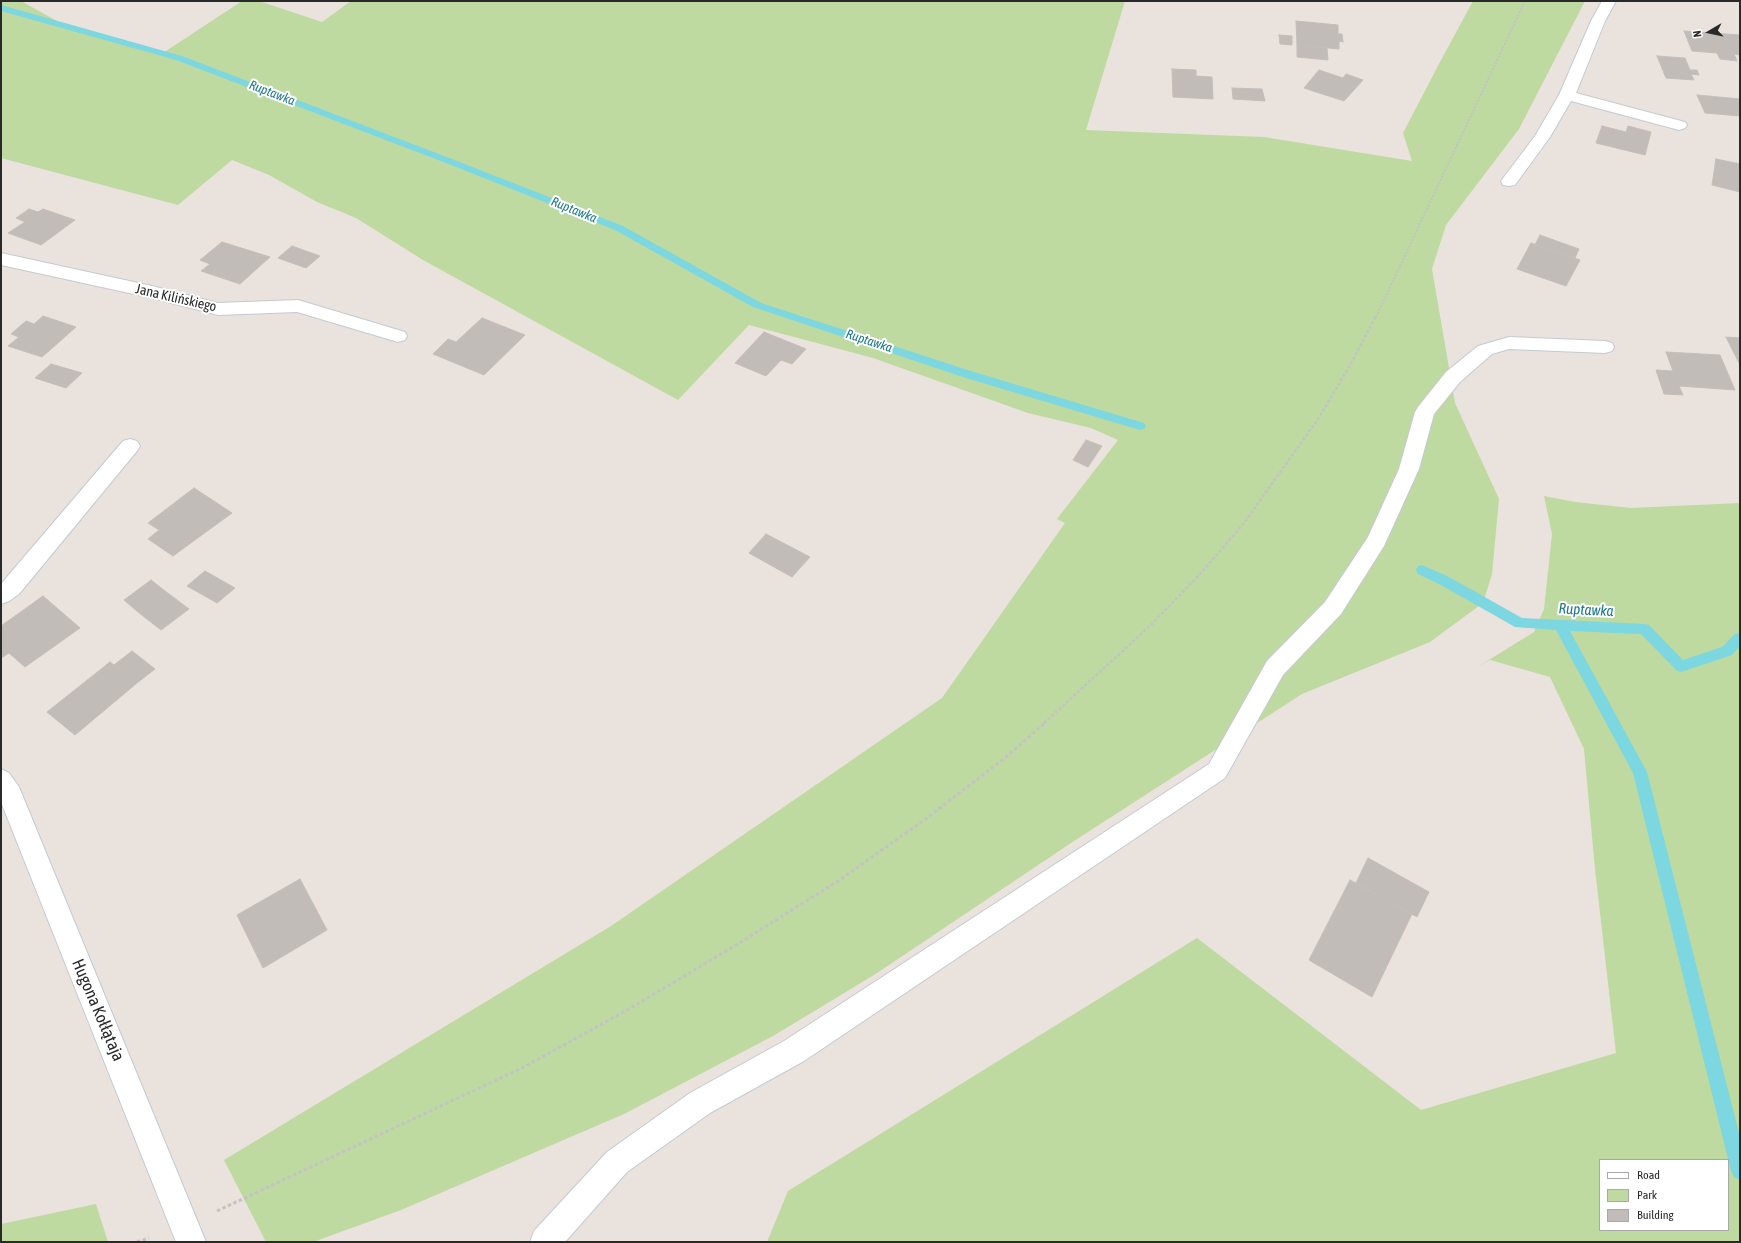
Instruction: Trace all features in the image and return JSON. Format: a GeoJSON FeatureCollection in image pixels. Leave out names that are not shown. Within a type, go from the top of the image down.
{"type":"FeatureCollection","features":[{"type":"Feature","properties":{"kind":"street"},"geometry":{"type":"LineString","coordinates":[[1509,181],[1542,137],[1567,94],[1598,21],[1609,1]]}},
{"type":"Feature","properties":{"kind":"street"},"geometry":{"type":"LineString","coordinates":[[1567,94],[1678,126]]}},
{"type":"Feature","properties":{"kind":"street","name":"Jana Kilińskiego"},"geometry":{"type":"LineString","coordinates":[[1,259],[152,292],[218,309],[298,306],[398,336]]}},
{"type":"Feature","properties":{"kind":"street"},"geometry":{"type":"LineString","coordinates":[[545,1242],[617,1162],[700,1103],[794,1051],[1217,771],[1275,668],[1333,608],[1377,540],[1409,468],[1425,412],[1453,377],[1485,350],[1509,343],[1605,347]]}},
{"type":"Feature","properties":{"kind":"street"},"geometry":{"type":"LineString","coordinates":[[1,595],[11,588],[130,446]]}},
{"type":"Feature","properties":{"kind":"street","name":"Hugona Kołłątaja"},"geometry":{"type":"LineString","coordinates":[[1,780],[7,787],[188,1233]]}},
{"type":"Feature","properties":{"kind":"path"},"geometry":{"type":"LineString","coordinates":[[137,1242],[188,1233],[300,1174],[522,1068],[629,1008],[741,942],[838,881],[926,818],[1006,757],[1082,690],[1151,625],[1201,573],[1244,523],[1318,419],[1349,367],[1380,308],[1525,1]]}},
{"type":"Feature","properties":{"kind":"green space"},"geometry":{"type":"Polygon","coordinates":[[[1,1],[21,1],[75,31],[160,55],[242,1],[259,1],[322,22],[351,1],[1125,1],[1086,130],[1264,137],[1412,161],[1403,133],[1473,1],[1585,1],[1519,129],[1446,225],[1432,269],[1455,403],[1499,499],[1492,574],[1483,603],[1430,642],[1302,694],[1074,841],[874,975],[773,1036],[624,1114],[401,1210],[313,1242],[266,1242],[224,1160],[611,926],[942,698],[1065,523],[1057,519],[1118,440],[1091,428],[1028,413],[873,358],[749,325],[678,400],[423,260],[356,218],[317,202],[269,175],[232,160],[178,205],[1,158],[1,1]]]}},
{"type":"Feature","properties":{"kind":"green space"},"geometry":{"type":"Polygon","coordinates":[[[1544,496],[1575,502],[1631,508],[1740,503],[1740,1242],[767,1242],[788,1191],[1197,938],[1421,1110],[1616,1053],[1595,869],[1584,749],[1550,677],[1490,660],[1476,668],[1534,632],[1544,609],[1552,534],[1544,496]]]}},
{"type":"Feature","properties":{"kind":"green space"},"geometry":{"type":"Polygon","coordinates":[[[96,1204],[108,1242],[1,1242],[1,1224],[96,1204]]]}},
{"type":"Feature","properties":{"kind":"building"},"geometry":{"type":"Polygon","coordinates":[[[1296,21],[1338,25],[1338,34],[1342,34],[1343,42],[1339,41],[1339,49],[1297,45],[1296,21]]]}},
{"type":"Feature","properties":{"kind":"building"},"geometry":{"type":"Polygon","coordinates":[[[1684,31],[1740,35],[1740,55],[1734,54],[1737,61],[1720,59],[1717,53],[1692,51],[1684,31]]]}},
{"type":"Feature","properties":{"kind":"building"},"geometry":{"type":"Polygon","coordinates":[[[1279,35],[1292,36],[1292,45],[1280,44],[1279,35]]]}},
{"type":"Feature","properties":{"kind":"building"},"geometry":{"type":"Polygon","coordinates":[[[1297,45],[1327,48],[1328,60],[1297,57],[1297,45]]]}},
{"type":"Feature","properties":{"kind":"building"},"geometry":{"type":"Polygon","coordinates":[[[1657,56],[1685,58],[1690,70],[1697,70],[1699,75],[1691,74],[1694,80],[1666,78],[1657,56]]]}},
{"type":"Feature","properties":{"kind":"building"},"geometry":{"type":"Polygon","coordinates":[[[1172,69],[1196,70],[1196,76],[1212,77],[1213,99],[1173,97],[1172,69]]]}},
{"type":"Feature","properties":{"kind":"building"},"geometry":{"type":"Polygon","coordinates":[[[1319,70],[1343,78],[1346,74],[1363,80],[1344,101],[1304,88],[1319,70]]]}},
{"type":"Feature","properties":{"kind":"building"},"geometry":{"type":"Polygon","coordinates":[[[1232,88],[1262,89],[1265,101],[1233,99],[1232,88]]]}},
{"type":"Feature","properties":{"kind":"building"},"geometry":{"type":"Polygon","coordinates":[[[1697,95],[1740,99],[1740,116],[1705,113],[1697,95]]]}},
{"type":"Feature","properties":{"kind":"building"},"geometry":{"type":"Polygon","coordinates":[[[1602,126],[1626,132],[1628,126],[1651,132],[1645,155],[1596,143],[1602,126]]]}},
{"type":"Feature","properties":{"kind":"building"},"geometry":{"type":"Polygon","coordinates":[[[1716,159],[1740,164],[1740,192],[1712,185],[1716,159]]]}},
{"type":"Feature","properties":{"kind":"building"},"geometry":{"type":"Polygon","coordinates":[[[29,209],[38,212],[43,209],[75,220],[41,245],[8,233],[25,222],[16,218],[29,209]]]}},
{"type":"Feature","properties":{"kind":"building"},"geometry":{"type":"Polygon","coordinates":[[[1540,235],[1579,249],[1575,258],[1535,245],[1540,235]]]}},
{"type":"Feature","properties":{"kind":"building"},"geometry":{"type":"Polygon","coordinates":[[[222,242],[270,257],[240,284],[201,271],[210,264],[200,260],[222,242]]]}},
{"type":"Feature","properties":{"kind":"building"},"geometry":{"type":"Polygon","coordinates":[[[1531,243],[1580,260],[1566,286],[1517,269],[1531,243]]]}},
{"type":"Feature","properties":{"kind":"building"},"geometry":{"type":"Polygon","coordinates":[[[292,246],[320,256],[306,268],[278,258],[292,246]]]}},
{"type":"Feature","properties":{"kind":"building"},"geometry":{"type":"Polygon","coordinates":[[[43,316],[76,327],[42,357],[8,346],[19,337],[11,334],[26,321],[34,324],[43,316]]]}},
{"type":"Feature","properties":{"kind":"building"},"geometry":{"type":"Polygon","coordinates":[[[482,318],[525,335],[484,375],[433,354],[448,339],[456,342],[482,318]]]}},
{"type":"Feature","properties":{"kind":"building"},"geometry":{"type":"Polygon","coordinates":[[[764,332],[806,349],[792,364],[781,360],[766,376],[735,363],[764,332]]]}},
{"type":"Feature","properties":{"kind":"building"},"geometry":{"type":"Polygon","coordinates":[[[1726,337],[1740,338],[1740,365],[1726,337]]]}},
{"type":"Feature","properties":{"kind":"building"},"geometry":{"type":"Polygon","coordinates":[[[1666,352],[1720,355],[1735,390],[1679,386],[1683,395],[1664,394],[1656,370],[1673,371],[1666,352]]]}},
{"type":"Feature","properties":{"kind":"building"},"geometry":{"type":"Polygon","coordinates":[[[51,364],[82,373],[66,388],[35,378],[51,364]]]}},
{"type":"Feature","properties":{"kind":"building"},"geometry":{"type":"Polygon","coordinates":[[[1086,440],[1102,446],[1088,467],[1073,460],[1086,440]]]}},
{"type":"Feature","properties":{"kind":"building"},"geometry":{"type":"Polygon","coordinates":[[[194,488],[232,513],[173,556],[148,539],[159,530],[148,523],[194,488]]]}},
{"type":"Feature","properties":{"kind":"building"},"geometry":{"type":"Polygon","coordinates":[[[766,534],[810,557],[792,577],[749,553],[766,534]]]}},
{"type":"Feature","properties":{"kind":"building"},"geometry":{"type":"Polygon","coordinates":[[[205,571],[235,588],[217,603],[187,586],[205,571]]]}},
{"type":"Feature","properties":{"kind":"building"},"geometry":{"type":"Polygon","coordinates":[[[151,580],[165,591],[138,612],[124,600],[151,580]]]}},
{"type":"Feature","properties":{"kind":"building"},"geometry":{"type":"Polygon","coordinates":[[[165,591],[189,609],[161,630],[138,612],[165,591]]]}},
{"type":"Feature","properties":{"kind":"building"},"geometry":{"type":"Polygon","coordinates":[[[43,596],[80,628],[25,667],[9,653],[1,658],[1,626],[43,596]]]}},
{"type":"Feature","properties":{"kind":"building"},"geometry":{"type":"Polygon","coordinates":[[[132,651],[155,669],[137,683],[114,665],[132,651]]]}},
{"type":"Feature","properties":{"kind":"building"},"geometry":{"type":"Polygon","coordinates":[[[110,662],[137,683],[75,735],[47,712],[110,662]]]}},
{"type":"Feature","properties":{"kind":"building"},"geometry":{"type":"Polygon","coordinates":[[[1368,858],[1429,892],[1417,917],[1356,883],[1368,858]]]}},
{"type":"Feature","properties":{"kind":"building"},"geometry":{"type":"Polygon","coordinates":[[[300,879],[327,930],[263,968],[237,915],[300,879]]]}},
{"type":"Feature","properties":{"kind":"building"},"geometry":{"type":"Polygon","coordinates":[[[1350,880],[1412,914],[1372,997],[1309,960],[1350,880]]]}},
{"type":"Feature","properties":{"kind":"waterway","name":"Ruptawka"},"geometry":{"type":"LineString","coordinates":[[1,8],[179,58],[449,161],[619,228],[757,305],[970,375],[1140,426]]}},
{"type":"Feature","properties":{"kind":"waterway","name":"Ruptawka"},"geometry":{"type":"LineString","coordinates":[[1422,570],[1445,581],[1520,623],[1644,629],[1681,666],[1727,651],[1740,638]]}},
{"type":"Feature","properties":{"kind":"waterway"},"geometry":{"type":"LineString","coordinates":[[1560,625],[1640,772],[1740,1171]]}}]}
